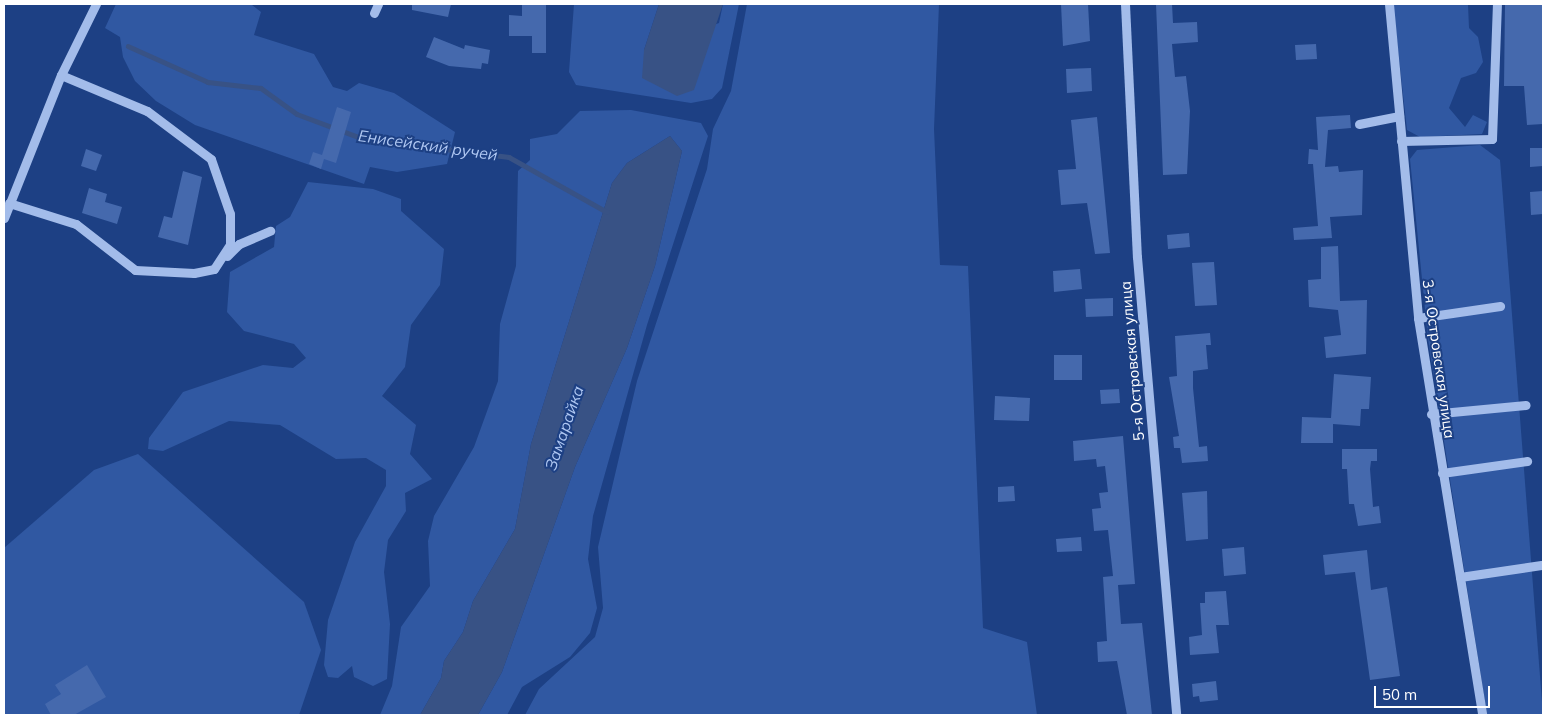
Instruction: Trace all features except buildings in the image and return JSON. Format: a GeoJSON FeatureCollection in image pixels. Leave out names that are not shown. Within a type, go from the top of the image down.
{"type":"FeatureCollection","features":[{"type":"Feature","properties":{"kind":"street"},"geometry":{"type":"LineString","coordinates":[[4,218],[61,74],[96,4]]}},
{"type":"Feature","properties":{"kind":"street"},"geometry":{"type":"LineString","coordinates":[[374,13],[378,4]]}},
{"type":"Feature","properties":{"kind":"street","name":"5-я Островская улица"},"geometry":{"type":"LineString","coordinates":[[1125,4],[1137,258],[1176,715]]}},
{"type":"Feature","properties":{"kind":"street","name":"3-я Островская улица"},"geometry":{"type":"LineString","coordinates":[[1389,4],[1418,318],[1482,715]]}},
{"type":"Feature","properties":{"kind":"street"},"geometry":{"type":"LineString","coordinates":[[1401,141],[1492,139],[1497,4]]}},
{"type":"Feature","properties":{"kind":"street"},"geometry":{"type":"LineString","coordinates":[[61,74],[147,112],[211,159],[232,223],[223,260]]}},
{"type":"Feature","properties":{"kind":"street"},"geometry":{"type":"LineString","coordinates":[[1359,124],[1399,116]]}},
{"type":"Feature","properties":{"kind":"street"},"geometry":{"type":"LineString","coordinates":[[9,203],[76,224],[135,270],[194,273],[214,269],[240,244],[270,231]]}},
{"type":"Feature","properties":{"kind":"street"},"geometry":{"type":"LineString","coordinates":[[1418,318],[1500,306]]}},
{"type":"Feature","properties":{"kind":"street"},"geometry":{"type":"LineString","coordinates":[[1432,414],[1526,405]]}},
{"type":"Feature","properties":{"kind":"street"},"geometry":{"type":"LineString","coordinates":[[1442,473],[1526,461]]}},
{"type":"Feature","properties":{"kind":"street"},"geometry":{"type":"LineString","coordinates":[[1460,577],[1541,565]]}},
{"type":"Feature","properties":{"kind":"shaded area"},"geometry":{"type":"Polygon","coordinates":[[[116,4],[252,5],[261,12],[254,35],[314,54],[333,87],[347,91],[359,83],[394,93],[455,132],[447,164],[397,172],[370,167],[364,184],[195,125],[156,101],[135,81],[123,57],[120,37],[105,28],[116,4]]]}},
{"type":"Feature","properties":{"kind":"shaded area"},"geometry":{"type":"Polygon","coordinates":[[[574,4],[659,4],[644,50],[719,23],[723,4],[739,4],[722,88],[712,99],[691,103],[576,85],[569,72],[574,4]]]}},
{"type":"Feature","properties":{"kind":"shaded area"},"geometry":{"type":"Polygon","coordinates":[[[747,4],[939,4],[934,129],[940,265],[968,266],[983,628],[1027,642],[1037,715],[525,715],[539,689],[595,637],[603,608],[598,547],[637,381],[707,169],[713,129],[731,91],[747,4]]]}},
{"type":"Feature","properties":{"kind":"shaded area"},"geometry":{"type":"Polygon","coordinates":[[[1393,4],[1468,4],[1469,28],[1478,37],[1483,62],[1476,73],[1461,78],[1449,108],[1465,127],[1473,115],[1487,122],[1482,134],[1420,137],[1407,130],[1393,4]]]}},
{"type":"Feature","properties":{"kind":"shaded area"},"geometry":{"type":"Polygon","coordinates":[[[631,110],[701,123],[708,136],[647,325],[593,516],[588,559],[597,608],[590,633],[570,657],[522,687],[507,715],[478,715],[502,672],[575,467],[627,348],[655,266],[682,151],[670,136],[627,163],[612,183],[531,444],[515,529],[473,601],[463,632],[444,661],[441,678],[420,715],[380,715],[392,686],[401,627],[430,586],[428,541],[434,516],[474,447],[498,381],[500,324],[516,266],[518,171],[530,160],[530,139],[557,134],[580,111],[631,110]]]}},
{"type":"Feature","properties":{"kind":"shaded area"},"geometry":{"type":"Polygon","coordinates":[[[1480,145],[1500,160],[1543,715],[1487,715],[1428,339],[1410,159],[1417,150],[1480,145]]]}},
{"type":"Feature","properties":{"kind":"shaded area"},"geometry":{"type":"Polygon","coordinates":[[[308,182],[373,189],[401,199],[401,211],[444,249],[440,285],[411,325],[405,367],[382,396],[416,425],[410,454],[432,479],[405,493],[406,511],[388,540],[384,572],[390,624],[387,679],[373,686],[354,677],[352,666],[338,678],[328,677],[324,665],[328,620],[355,542],[386,486],[386,470],[366,458],[336,459],[280,425],[229,421],[163,451],[148,449],[149,438],[183,392],[263,365],[293,368],[306,358],[294,344],[244,331],[227,312],[230,272],[274,247],[276,226],[290,217],[308,182]]]}},
{"type":"Feature","properties":{"kind":"shaded area"},"geometry":{"type":"Polygon","coordinates":[[[138,454],[304,602],[321,650],[299,715],[4,715],[4,548],[94,470],[138,454]]]}},
{"type":"Feature","properties":{"kind":"water"},"geometry":{"type":"Polygon","coordinates":[[[659,4],[723,4],[694,90],[677,96],[642,78],[644,50],[659,4]]]}},
{"type":"Feature","properties":{"kind":"water","name":"Замарайка"},"geometry":{"type":"Polygon","coordinates":[[[670,136],[682,151],[655,266],[627,348],[575,467],[502,672],[478,715],[420,715],[441,678],[444,661],[463,632],[473,601],[515,529],[531,444],[612,183],[627,163],[670,136]]]}},
{"type":"Feature","properties":{"kind":"waterway","name":"Енисейский ручей"},"geometry":{"type":"LineString","coordinates":[[128,46],[208,82],[261,88],[297,114],[364,139],[509,157],[607,212]]}}]}
